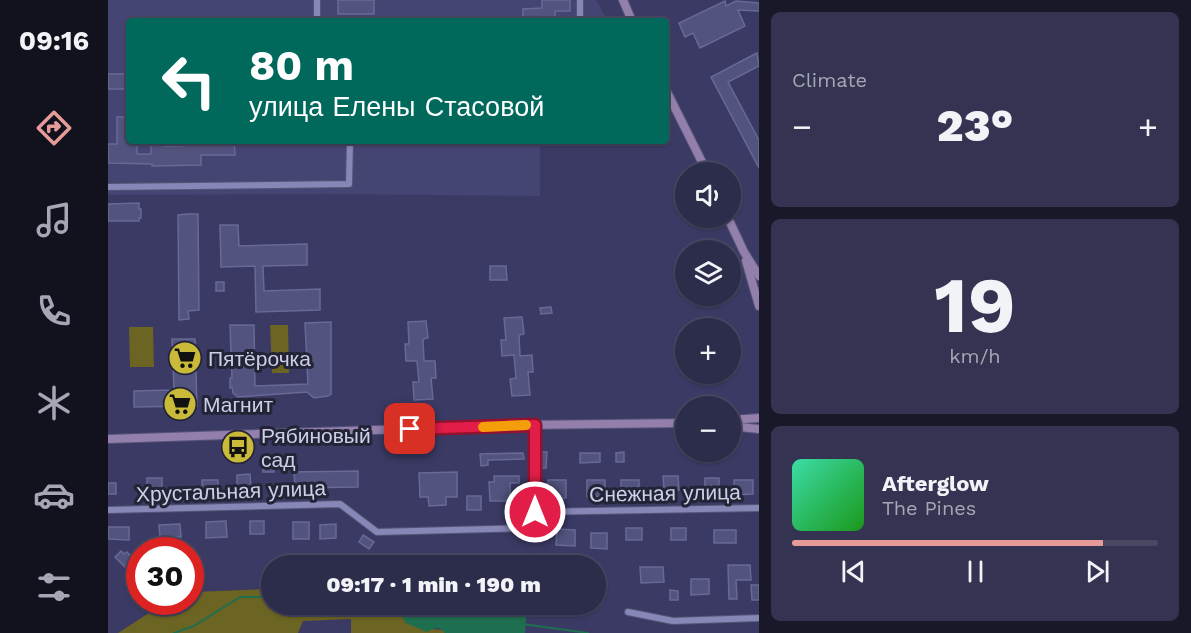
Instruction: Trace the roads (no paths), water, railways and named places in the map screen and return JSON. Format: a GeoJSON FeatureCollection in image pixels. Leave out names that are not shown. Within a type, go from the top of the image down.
{"type":"FeatureCollection","features":[{"type":"Feature","properties":{"kind":"main road"},"geometry":{"type":"LineString","coordinates":[[623,0],[632,18]]}},
{"type":"Feature","properties":{"kind":"main road"},"geometry":{"type":"LineString","coordinates":[[669,96],[702,162]]}},
{"type":"Feature","properties":{"kind":"main road"},"geometry":{"type":"LineString","coordinates":[[733,228],[744,252],[759,276]]}},
{"type":"Feature","properties":{"kind":"main road"},"geometry":{"type":"LineString","coordinates":[[744,252],[759,306]]}},
{"type":"Feature","properties":{"kind":"main road"},"geometry":{"type":"LineString","coordinates":[[741,419],[759,418]]}},
{"type":"Feature","properties":{"kind":"main road"},"geometry":{"type":"LineString","coordinates":[[108,439],[535,425],[675,423]]}},
{"type":"Feature","properties":{"kind":"main road"},"geometry":{"type":"LineString","coordinates":[[741,427],[759,429]]}},
{"type":"Feature","properties":{"kind":"street"},"geometry":{"type":"LineString","coordinates":[[316,0],[317,18]]}},
{"type":"Feature","properties":{"kind":"street"},"geometry":{"type":"LineString","coordinates":[[580,0],[580,18]]}},
{"type":"Feature","properties":{"kind":"street"},"geometry":{"type":"LineString","coordinates":[[108,187],[349,184],[350,144]]}},
{"type":"Feature","properties":{"kind":"street"},"geometry":{"type":"LineString","coordinates":[[535,425],[535,512]]}},
{"type":"Feature","properties":{"kind":"street","name":"Хрустальная улица"},"geometry":{"type":"LineString","coordinates":[[108,510],[340,504],[377,532],[525,528],[533,521],[535,512]]}},
{"type":"Feature","properties":{"kind":"street","name":"Снежная улица"},"geometry":{"type":"LineString","coordinates":[[535,512],[759,508]]}},
{"type":"Feature","properties":{"kind":"street"},"geometry":{"type":"LineString","coordinates":[[628,612],[673,621],[759,618]]}},
{"type":"Feature","properties":{"kind":"waterway"},"geometry":{"type":"LineString","coordinates":[[174,633],[194,626],[240,597],[261,597]]}},
{"type":"Feature","properties":{"kind":"waterway"},"geometry":{"type":"LineString","coordinates":[[522,624],[588,633]]}},
{"type":"Feature","properties":{"kind":"place","name":"Пятёрочка"},"geometry":{"type":"Point","coordinates":[185,358]}},
{"type":"Feature","properties":{"kind":"place","name":"Магнит"},"geometry":{"type":"Point","coordinates":[180,404]}},
{"type":"Feature","properties":{"kind":"place","name":"Рябиновый сад"},"geometry":{"type":"Point","coordinates":[238,447]}}]}
